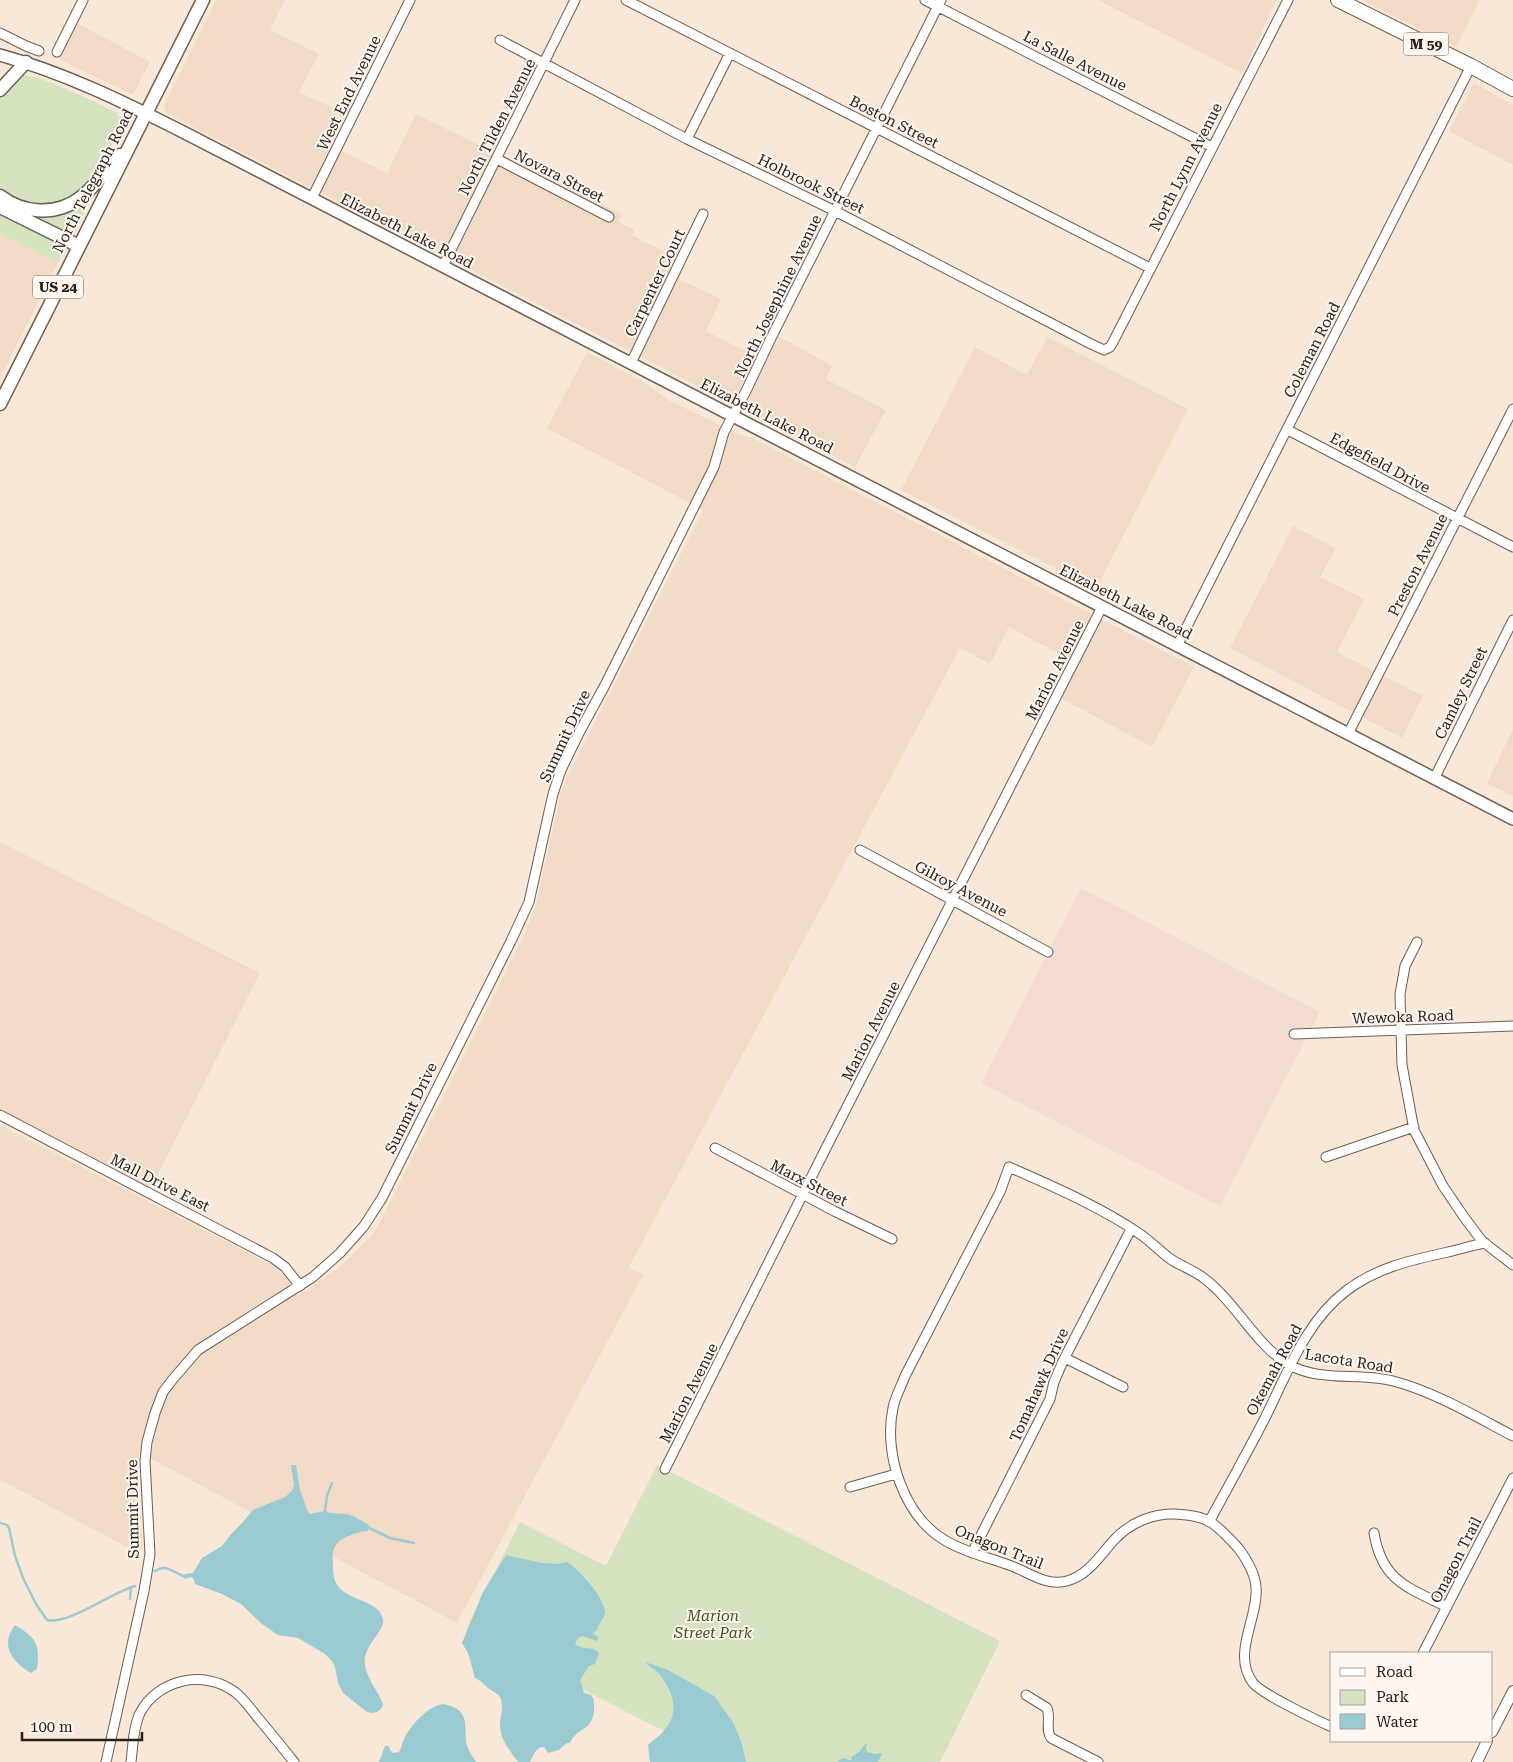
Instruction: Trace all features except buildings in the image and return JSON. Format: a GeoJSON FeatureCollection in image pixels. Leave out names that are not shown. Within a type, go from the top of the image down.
{"type":"FeatureCollection","features":[{"type":"Feature","properties":{"kind":"highway","name":"M 59"},"geometry":{"type":"LineString","coordinates":[[1338,0],[1513,89]]}},
{"type":"Feature","properties":{"kind":"main road","name":"North Telegraph Road"},"geometry":{"type":"LineString","coordinates":[[0,404],[203,0]]}},
{"type":"Feature","properties":{"kind":"main road","name":"Elizabeth Lake Road"},"geometry":{"type":"LineString","coordinates":[[0,55],[73,79],[146,113],[1513,819]]}},
{"type":"Feature","properties":{"kind":"main road"},"geometry":{"type":"LineString","coordinates":[[0,90],[26,62]]}},
{"type":"Feature","properties":{"kind":"main road"},"geometry":{"type":"LineString","coordinates":[[0,196],[16,206],[32,210],[51,210],[68,205],[86,193],[130,144]]}},
{"type":"Feature","properties":{"kind":"main road"},"geometry":{"type":"LineString","coordinates":[[0,208],[79,246]]}},
{"type":"Feature","properties":{"kind":"street"},"geometry":{"type":"LineString","coordinates":[[57,52],[84,0]]}},
{"type":"Feature","properties":{"kind":"street","name":"West End Avenue"},"geometry":{"type":"LineString","coordinates":[[312,198],[410,0]]}},
{"type":"Feature","properties":{"kind":"street","name":"North Tilden Avenue"},"geometry":{"type":"LineString","coordinates":[[443,266],[575,0]]}},
{"type":"Feature","properties":{"kind":"street","name":"Boston Street"},"geometry":{"type":"LineString","coordinates":[[626,0],[1150,268]]}},
{"type":"Feature","properties":{"kind":"street","name":"La Salle Avenue"},"geometry":{"type":"LineString","coordinates":[[925,0],[939,3],[1212,147]]}},
{"type":"Feature","properties":{"kind":"street","name":"North Lynn Avenue"},"geometry":{"type":"LineString","coordinates":[[1110,347],[1288,0]]}},
{"type":"Feature","properties":{"kind":"street","name":"North Josephine Avenue"},"geometry":{"type":"LineString","coordinates":[[733,416],[939,3]]}},
{"type":"Feature","properties":{"kind":"street"},"geometry":{"type":"LineString","coordinates":[[0,33],[39,51]]}},
{"type":"Feature","properties":{"kind":"street","name":"Holbrook Street"},"geometry":{"type":"LineString","coordinates":[[500,40],[687,139],[835,211],[1091,344],[1104,350],[1110,347]]}},
{"type":"Feature","properties":{"kind":"street"},"geometry":{"type":"LineString","coordinates":[[687,139],[730,53]]}},
{"type":"Feature","properties":{"kind":"street","name":"Coleman Road"},"geometry":{"type":"LineString","coordinates":[[1177,646],[1471,66]]}},
{"type":"Feature","properties":{"kind":"street","name":"Novara Street"},"geometry":{"type":"LineString","coordinates":[[496,159],[609,217]]}},
{"type":"Feature","properties":{"kind":"street","name":"Carpenter Court"},"geometry":{"type":"LineString","coordinates":[[631,363],[703,214]]}},
{"type":"Feature","properties":{"kind":"street","name":"Preston Avenue"},"geometry":{"type":"LineString","coordinates":[[1348,734],[1513,409]]}},
{"type":"Feature","properties":{"kind":"street","name":"Summit Drive"},"geometry":{"type":"LineString","coordinates":[[106,1762],[135,1635],[148,1563],[149,1524],[145,1461],[147,1442],[155,1413],[164,1392],[173,1378],[198,1350],[300,1286],[340,1253],[364,1226],[382,1198],[512,941],[529,902],[553,794],[561,770],[714,467],[724,432],[733,416]]}},
{"type":"Feature","properties":{"kind":"street","name":"Edgefield Drive"},"geometry":{"type":"LineString","coordinates":[[1288,430],[1513,547]]}},
{"type":"Feature","properties":{"kind":"street","name":"Marion Avenue"},"geometry":{"type":"LineString","coordinates":[[666,1469],[1102,607]]}},
{"type":"Feature","properties":{"kind":"street","name":"Camley Street"},"geometry":{"type":"LineString","coordinates":[[1434,779],[1513,620]]}},
{"type":"Feature","properties":{"kind":"street","name":"Gilroy Avenue"},"geometry":{"type":"LineString","coordinates":[[860,850],[1048,952]]}},
{"type":"Feature","properties":{"kind":"street"},"geometry":{"type":"LineString","coordinates":[[1417,942],[1405,966],[1400,994],[1402,1065],[1414,1128],[1442,1186],[1485,1243],[1513,1265]]}},
{"type":"Feature","properties":{"kind":"street","name":"Wewoka Road"},"geometry":{"type":"LineString","coordinates":[[1294,1034],[1513,1026]]}},
{"type":"Feature","properties":{"kind":"street","name":"Mall Drive East"},"geometry":{"type":"LineString","coordinates":[[0,1114],[265,1253],[285,1267],[300,1286]]}},
{"type":"Feature","properties":{"kind":"street"},"geometry":{"type":"LineString","coordinates":[[1326,1157],[1414,1128]]}},
{"type":"Feature","properties":{"kind":"street","name":"Marx Street"},"geometry":{"type":"LineString","coordinates":[[715,1148],[803,1195],[892,1239]]}},
{"type":"Feature","properties":{"kind":"street","name":"Onagon Trail"},"geometry":{"type":"LineString","coordinates":[[1131,1229],[1104,1213],[1009,1167],[1000,1192],[905,1376],[893,1408],[890,1447],[896,1474],[904,1493],[928,1526],[945,1541],[972,1553],[1008,1564],[1052,1583],[1067,1581],[1084,1574],[1116,1538],[1134,1523],[1163,1513],[1191,1515],[1209,1522],[1231,1540],[1246,1558],[1253,1574],[1256,1587],[1255,1606],[1245,1658],[1247,1671],[1253,1683],[1269,1695],[1330,1726]]}},
{"type":"Feature","properties":{"kind":"street","name":"Tomahawk Drive"},"geometry":{"type":"LineString","coordinates":[[972,1553],[1050,1400],[1054,1382],[1065,1358],[1131,1229]]}},
{"type":"Feature","properties":{"kind":"street","name":"Lacota Road"},"geometry":{"type":"LineString","coordinates":[[1131,1229],[1170,1258],[1204,1278],[1222,1294],[1263,1343],[1291,1365],[1314,1373],[1399,1383],[1440,1399],[1513,1436]]}},
{"type":"Feature","properties":{"kind":"street","name":"Okemah Road"},"geometry":{"type":"LineString","coordinates":[[1209,1522],[1249,1450],[1291,1365],[1320,1315],[1346,1291],[1366,1277],[1387,1267],[1485,1243]]}},
{"type":"Feature","properties":{"kind":"street"},"geometry":{"type":"LineString","coordinates":[[1065,1358],[1123,1387]]}},
{"type":"Feature","properties":{"kind":"street"},"geometry":{"type":"LineString","coordinates":[[850,1487],[896,1474]]}},
{"type":"Feature","properties":{"kind":"street","name":"Onagon Trail"},"geometry":{"type":"LineString","coordinates":[[1424,1652],[1513,1478]]}},
{"type":"Feature","properties":{"kind":"street"},"geometry":{"type":"LineString","coordinates":[[1374,1533],[1376,1548],[1384,1566],[1393,1576],[1407,1587],[1447,1606]]}},
{"type":"Feature","properties":{"kind":"street"},"geometry":{"type":"LineString","coordinates":[[131,1762],[136,1724],[147,1703],[160,1691],[173,1684],[185,1680],[198,1679],[218,1682],[239,1695],[294,1762]]}},
{"type":"Feature","properties":{"kind":"street"},"geometry":{"type":"LineString","coordinates":[[1493,1730],[1513,1691]]}},
{"type":"Feature","properties":{"kind":"street"},"geometry":{"type":"LineString","coordinates":[[1026,1695],[1047,1708],[1049,1714],[1048,1732],[1051,1738],[1098,1762]]}},
{"type":"Feature","properties":{"kind":"street"},"geometry":{"type":"LineString","coordinates":[[1477,1762],[1487,1742]]}},
{"type":"Feature","properties":{"kind":"shaded area"},"geometry":{"type":"Polygon","coordinates":[[[216,0],[285,0],[270,30],[319,54],[299,92],[346,114],[330,145],[387,173],[416,114],[487,149],[506,156],[622,214],[618,222],[635,230],[632,235],[686,263],[679,279],[721,299],[706,331],[751,354],[763,331],[782,338],[832,366],[826,379],[886,410],[855,467],[166,113],[164,105],[216,0]]]}},
{"type":"Feature","properties":{"kind":"shaded area"},"geometry":{"type":"Polygon","coordinates":[[[1098,0],[1276,0],[1243,74],[1098,0]]]}},
{"type":"Feature","properties":{"kind":"shaded area"},"geometry":{"type":"Polygon","coordinates":[[[1362,0],[1480,0],[1456,47],[1362,0]]]}},
{"type":"Feature","properties":{"kind":"shaded area"},"geometry":{"type":"Polygon","coordinates":[[[77,23],[150,62],[133,95],[58,59],[77,23]]]}},
{"type":"Feature","properties":{"kind":"shaded area"},"geometry":{"type":"Polygon","coordinates":[[[1474,83],[1513,105],[1513,165],[1449,131],[1474,83]]]}},
{"type":"Feature","properties":{"kind":"shaded area"},"geometry":{"type":"Polygon","coordinates":[[[0,234],[58,263],[0,378],[0,234]]]}},
{"type":"Feature","properties":{"kind":"shaded area"},"geometry":{"type":"Polygon","coordinates":[[[1047,337],[1188,409],[1096,589],[901,490],[975,347],[1027,375],[1047,337]]]}},
{"type":"Feature","properties":{"kind":"shaded area"},"geometry":{"type":"Polygon","coordinates":[[[587,352],[639,379],[670,401],[770,447],[1194,667],[1152,747],[1060,698],[1077,663],[1009,627],[990,664],[960,648],[629,1267],[643,1275],[457,1623],[139,1452],[137,1478],[142,1550],[125,1546],[0,1480],[0,1125],[270,1264],[285,1277],[298,1296],[341,1266],[371,1236],[379,1224],[526,931],[536,904],[561,792],[567,777],[703,510],[547,428],[587,352]]]}},
{"type":"Feature","properties":{"kind":"shaded area"},"geometry":{"type":"Polygon","coordinates":[[[1293,526],[1336,548],[1320,577],[1364,599],[1337,652],[1423,696],[1402,738],[1230,648],[1293,526]]]}},
{"type":"Feature","properties":{"kind":"shaded area"},"geometry":{"type":"Polygon","coordinates":[[[1513,729],[1513,796],[1487,783],[1513,729]]]}},
{"type":"Feature","properties":{"kind":"shaded area"},"geometry":{"type":"Polygon","coordinates":[[[0,842],[260,973],[151,1188],[0,1110],[0,842]]]}},
{"type":"Feature","properties":{"kind":"shaded area"},"geometry":{"type":"Polygon","coordinates":[[[1081,888],[1320,1012],[1220,1206],[981,1083],[1081,888]]]}},
{"type":"Feature","properties":{"kind":"green space"},"geometry":{"type":"Polygon","coordinates":[[[21,75],[42,79],[55,84],[118,113],[117,116],[125,118],[121,125],[123,126],[89,186],[61,204],[30,206],[0,191],[0,96],[21,75]]]}},
{"type":"Feature","properties":{"kind":"green space"},"geometry":{"type":"Polygon","coordinates":[[[92,196],[73,237],[17,210],[92,196]]]}},
{"type":"Feature","properties":{"kind":"green space"},"geometry":{"type":"Polygon","coordinates":[[[0,211],[52,237],[59,246],[60,257],[58,263],[0,234],[0,211]]]}},
{"type":"Feature","properties":{"kind":"green space","name":"Marion Street Park"},"geometry":{"type":"Polygon","coordinates":[[[657,1465],[1000,1641],[940,1762],[725,1762],[466,1630],[520,1522],[606,1566],[657,1465]]]}},
{"type":"Feature","properties":{"kind":"water"},"geometry":{"type":"Polygon","coordinates":[[[291,1465],[296,1465],[300,1490],[310,1514],[325,1511],[347,1514],[369,1525],[368,1531],[354,1534],[339,1541],[333,1550],[333,1571],[334,1579],[339,1588],[375,1608],[383,1620],[381,1629],[370,1645],[365,1658],[368,1675],[383,1704],[377,1712],[367,1712],[343,1693],[338,1683],[335,1667],[325,1654],[298,1638],[278,1635],[262,1624],[241,1604],[222,1594],[195,1584],[194,1579],[191,1577],[184,1579],[185,1574],[193,1573],[202,1558],[222,1546],[253,1510],[285,1497],[292,1491],[294,1485],[291,1465]]]}},
{"type":"Feature","properties":{"kind":"water"},"geometry":{"type":"Polygon","coordinates":[[[506,1555],[542,1563],[557,1564],[567,1562],[590,1585],[601,1600],[605,1612],[597,1630],[593,1633],[598,1637],[597,1641],[582,1636],[575,1643],[584,1648],[594,1649],[599,1653],[595,1664],[589,1666],[580,1680],[584,1693],[591,1695],[594,1701],[591,1722],[570,1743],[567,1743],[559,1750],[548,1753],[544,1747],[539,1748],[530,1762],[518,1762],[506,1744],[500,1729],[502,1708],[500,1696],[475,1678],[468,1653],[462,1643],[483,1592],[506,1555]]]}},
{"type":"Feature","properties":{"kind":"water"},"geometry":{"type":"Polygon","coordinates":[[[15,1625],[32,1638],[37,1648],[37,1669],[31,1673],[18,1664],[8,1646],[8,1639],[15,1625]]]}},
{"type":"Feature","properties":{"kind":"water"},"geometry":{"type":"Polygon","coordinates":[[[645,1662],[668,1670],[714,1696],[733,1722],[742,1744],[746,1762],[650,1762],[648,1745],[667,1727],[671,1720],[674,1705],[665,1683],[658,1673],[645,1662]]]}},
{"type":"Feature","properties":{"kind":"water"},"geometry":{"type":"Polygon","coordinates":[[[443,1704],[457,1709],[464,1717],[467,1746],[476,1762],[379,1762],[385,1746],[389,1746],[393,1753],[399,1752],[405,1737],[416,1721],[432,1708],[443,1704]]]}},
{"type":"Feature","properties":{"kind":"water"},"geometry":{"type":"Polygon","coordinates":[[[866,1743],[867,1752],[882,1753],[878,1762],[837,1762],[843,1758],[852,1761],[851,1757],[859,1752],[866,1743]]]}},
{"type":"Feature","properties":{"kind":"waterway"},"geometry":{"type":"LineString","coordinates":[[325,1511],[327,1496],[332,1483]]}},
{"type":"Feature","properties":{"kind":"waterway"},"geometry":{"type":"LineString","coordinates":[[0,1523],[7,1525],[9,1528],[15,1556],[23,1578],[36,1604],[47,1620],[67,1618],[135,1586]]}},
{"type":"Feature","properties":{"kind":"waterway"},"geometry":{"type":"LineString","coordinates":[[369,1528],[390,1538],[414,1543]]}},
{"type":"Feature","properties":{"kind":"waterway"},"geometry":{"type":"LineString","coordinates":[[155,1571],[167,1568],[184,1576]]}},
{"type":"Feature","properties":{"kind":"waterway"},"geometry":{"type":"LineString","coordinates":[[130,1599],[131,1587]]}}]}
